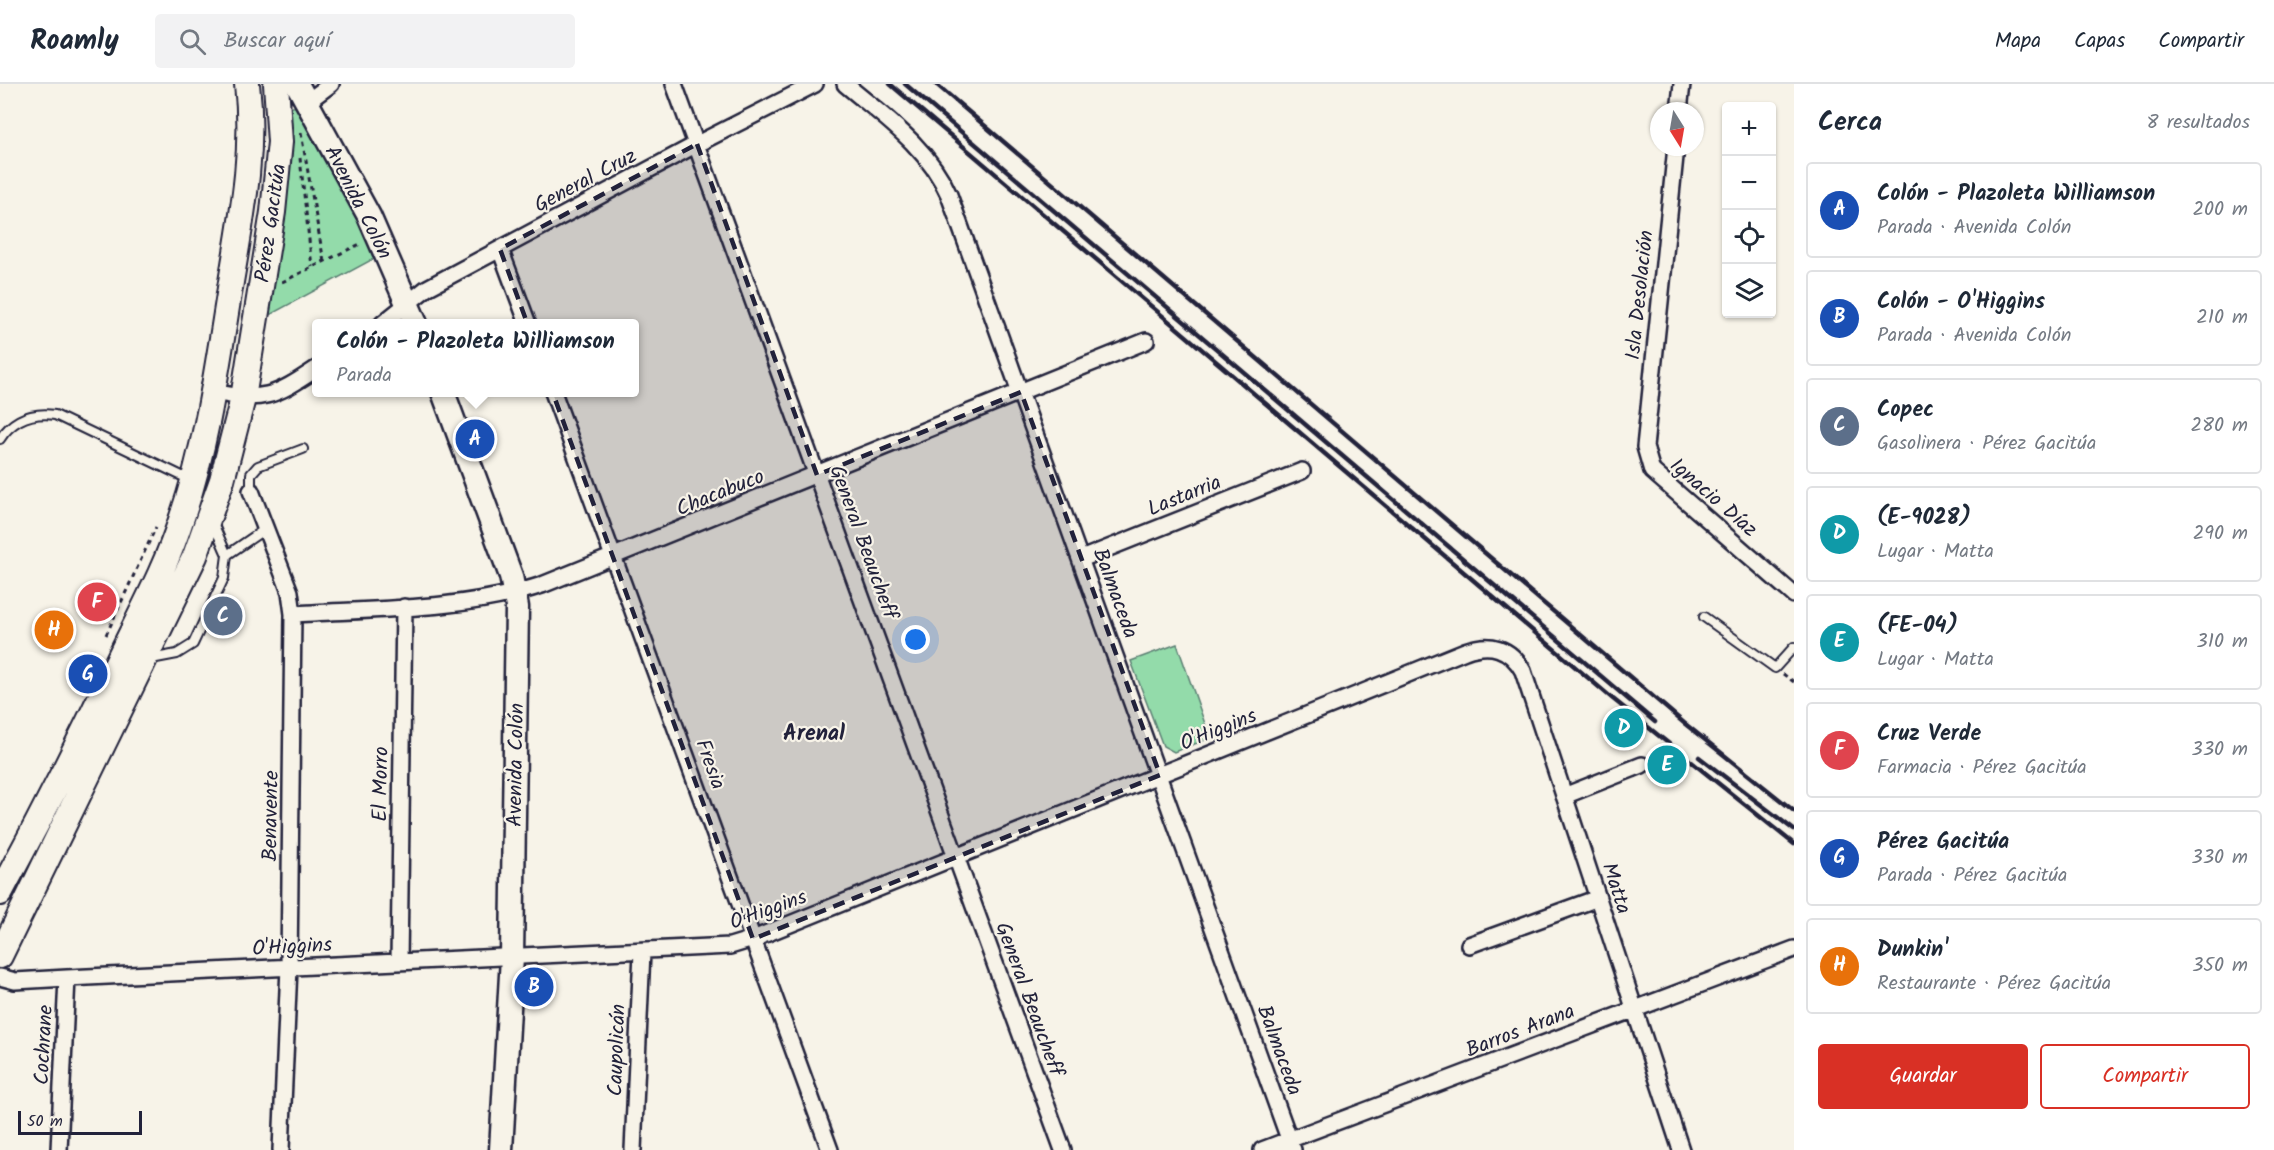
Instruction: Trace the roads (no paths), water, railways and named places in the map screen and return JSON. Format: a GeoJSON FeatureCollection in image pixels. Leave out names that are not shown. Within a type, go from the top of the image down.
{"type":"FeatureCollection","features":[{"type":"Feature","properties":{"kind":"main road","name":"Pérez Gacitúa"},"geometry":{"type":"LineString","coordinates":[[0,956],[195,556],[213,392],[248,176],[250,127],[247,84]]}},
{"type":"Feature","properties":{"kind":"main road","name":"Pérez Gacitúa"},"geometry":{"type":"LineString","coordinates":[[0,893],[60,782],[158,576],[182,519],[200,499],[230,456],[243,398],[276,186],[280,142],[276,84]]}},
{"type":"Feature","properties":{"kind":"main road","name":"Avenida Colón"},"geometry":{"type":"LineString","coordinates":[[302,93],[369,216],[412,313]]}},
{"type":"Feature","properties":{"kind":"main road","name":"Avenida Colón"},"geometry":{"type":"LineString","coordinates":[[445,397],[504,555],[515,594],[518,624],[512,957],[501,1150]]}},
{"type":"Feature","properties":{"kind":"street"},"geometry":{"type":"LineString","coordinates":[[302,93],[331,84]]}},
{"type":"Feature","properties":{"kind":"street","name":"General Beaucheff"},"geometry":{"type":"LineString","coordinates":[[674,84],[1063,1150]]}},
{"type":"Feature","properties":{"kind":"street","name":"General Cruz"},"geometry":{"type":"LineString","coordinates":[[396,319],[412,313],[427,288],[697,144],[815,84]]}},
{"type":"Feature","properties":{"kind":"street","name":"Balmaceda"},"geometry":{"type":"LineString","coordinates":[[845,84],[908,136],[944,184],[1160,775],[1292,1145]]}},
{"type":"Feature","properties":{"kind":"street"},"geometry":{"type":"LineString","coordinates":[[1680,102],[1682,84]]}},
{"type":"Feature","properties":{"kind":"street","name":"Isla Desolación"},"geometry":{"type":"LineString","coordinates":[[1645,447],[1675,156]]}},
{"type":"Feature","properties":{"kind":"street"},"geometry":{"type":"LineString","coordinates":[[500,249],[526,319]]}},
{"type":"Feature","properties":{"kind":"street","name":"Chacabuco"},"geometry":{"type":"LineString","coordinates":[[293,614],[493,599],[515,594],[613,557],[1146,341]]}},
{"type":"Feature","properties":{"kind":"street"},"geometry":{"type":"LineString","coordinates":[[213,392],[243,398],[273,394],[312,372]]}},
{"type":"Feature","properties":{"kind":"street","name":"Fresia"},"geometry":{"type":"LineString","coordinates":[[554,397],[830,1150]]}},
{"type":"Feature","properties":{"kind":"street","name":"Ignacio Díaz"},"geometry":{"type":"LineString","coordinates":[[1645,447],[1652,471],[1794,595]]}},
{"type":"Feature","properties":{"kind":"street","name":"Lastarria"},"geometry":{"type":"LineString","coordinates":[[1081,559],[1302,471]]}},
{"type":"Feature","properties":{"kind":"street","name":"Benavente"},"geometry":{"type":"LineString","coordinates":[[251,491],[290,592],[293,614],[289,967],[281,1150]]}},
{"type":"Feature","properties":{"kind":"street","name":"El Morro"},"geometry":{"type":"LineString","coordinates":[[399,962],[404,607]]}},
{"type":"Feature","properties":{"kind":"street","name":"O'Higgins"},"geometry":{"type":"LineString","coordinates":[[0,977],[15,981],[730,946],[753,939],[956,858],[1465,651],[1487,646],[1500,648]]}},
{"type":"Feature","properties":{"kind":"street","name":"Matta"},"geometry":{"type":"LineString","coordinates":[[1500,648],[1513,656],[1523,671],[1681,1150]]}},
{"type":"Feature","properties":{"kind":"street"},"geometry":{"type":"LineString","coordinates":[[1564,796],[1642,765]]}},
{"type":"Feature","properties":{"kind":"street"},"geometry":{"type":"LineString","coordinates":[[1469,945],[1598,898]]}},
{"type":"Feature","properties":{"kind":"street","name":"Barros Arana"},"geometry":{"type":"LineString","coordinates":[[1262,1150],[1292,1145],[1634,1009],[1794,949]]}},
{"type":"Feature","properties":{"kind":"street","name":"Caupolicán"},"geometry":{"type":"LineString","coordinates":[[633,1150],[642,952]]}},
{"type":"Feature","properties":{"kind":"street","name":"Cochrane"},"geometry":{"type":"LineString","coordinates":[[59,1150],[67,978]]}},
{"type":"Feature","properties":{"kind":"lane"},"geometry":{"type":"LineString","coordinates":[[0,439],[19,420],[38,413],[55,415],[184,477],[200,499],[227,555],[224,578],[193,644],[177,654],[145,661]]}},
{"type":"Feature","properties":{"kind":"lane"},"geometry":{"type":"LineString","coordinates":[[251,491],[251,474],[258,466],[303,449]]}},
{"type":"Feature","properties":{"kind":"lane"},"geometry":{"type":"LineString","coordinates":[[227,555],[265,529]]}},
{"type":"Feature","properties":{"kind":"lane"},"geometry":{"type":"LineString","coordinates":[[1704,616],[1775,669],[1794,647]]}},
{"type":"Feature","properties":{"kind":"railway"},"geometry":{"type":"LineString","coordinates":[[890,84],[1613,699],[1794,844]]}},
{"type":"Feature","properties":{"kind":"railway"},"geometry":{"type":"LineString","coordinates":[[905,84],[1655,722]]}},
{"type":"Feature","properties":{"kind":"railway"},"geometry":{"type":"LineString","coordinates":[[936,84],[1684,723],[1794,811]]}},
{"type":"Feature","properties":{"kind":"railway"},"geometry":{"type":"LineString","coordinates":[[1699,757],[1794,830]]}},
{"type":"Feature","properties":{"kind":"place","name":"Colón - Plazoleta Williamson"},"geometry":{"type":"Point","coordinates":[475,439]}},
{"type":"Feature","properties":{"kind":"place","name":"Cruz Verde"},"geometry":{"type":"Point","coordinates":[97,602]}},
{"type":"Feature","properties":{"kind":"place","name":"Copec"},"geometry":{"type":"Point","coordinates":[223,616]}},
{"type":"Feature","properties":{"kind":"place","name":"Dunkin'"},"geometry":{"type":"Point","coordinates":[54,630]}},
{"type":"Feature","properties":{"kind":"place","name":"Pérez Gacitúa"},"geometry":{"type":"Point","coordinates":[88,674]}},
{"type":"Feature","properties":{"kind":"place","name":"(E-9028)"},"geometry":{"type":"Point","coordinates":[1624,728]}},
{"type":"Feature","properties":{"kind":"place","name":"(FE-04)"},"geometry":{"type":"Point","coordinates":[1667,765]}},
{"type":"Feature","properties":{"kind":"place","name":"Colón - O'Higgins"},"geometry":{"type":"Point","coordinates":[534,987]}},
{"type":"Feature","properties":{"kind":"district","name":"Arenal"},"geometry":{"type":"Point","coordinates":[814,732]}}]}
